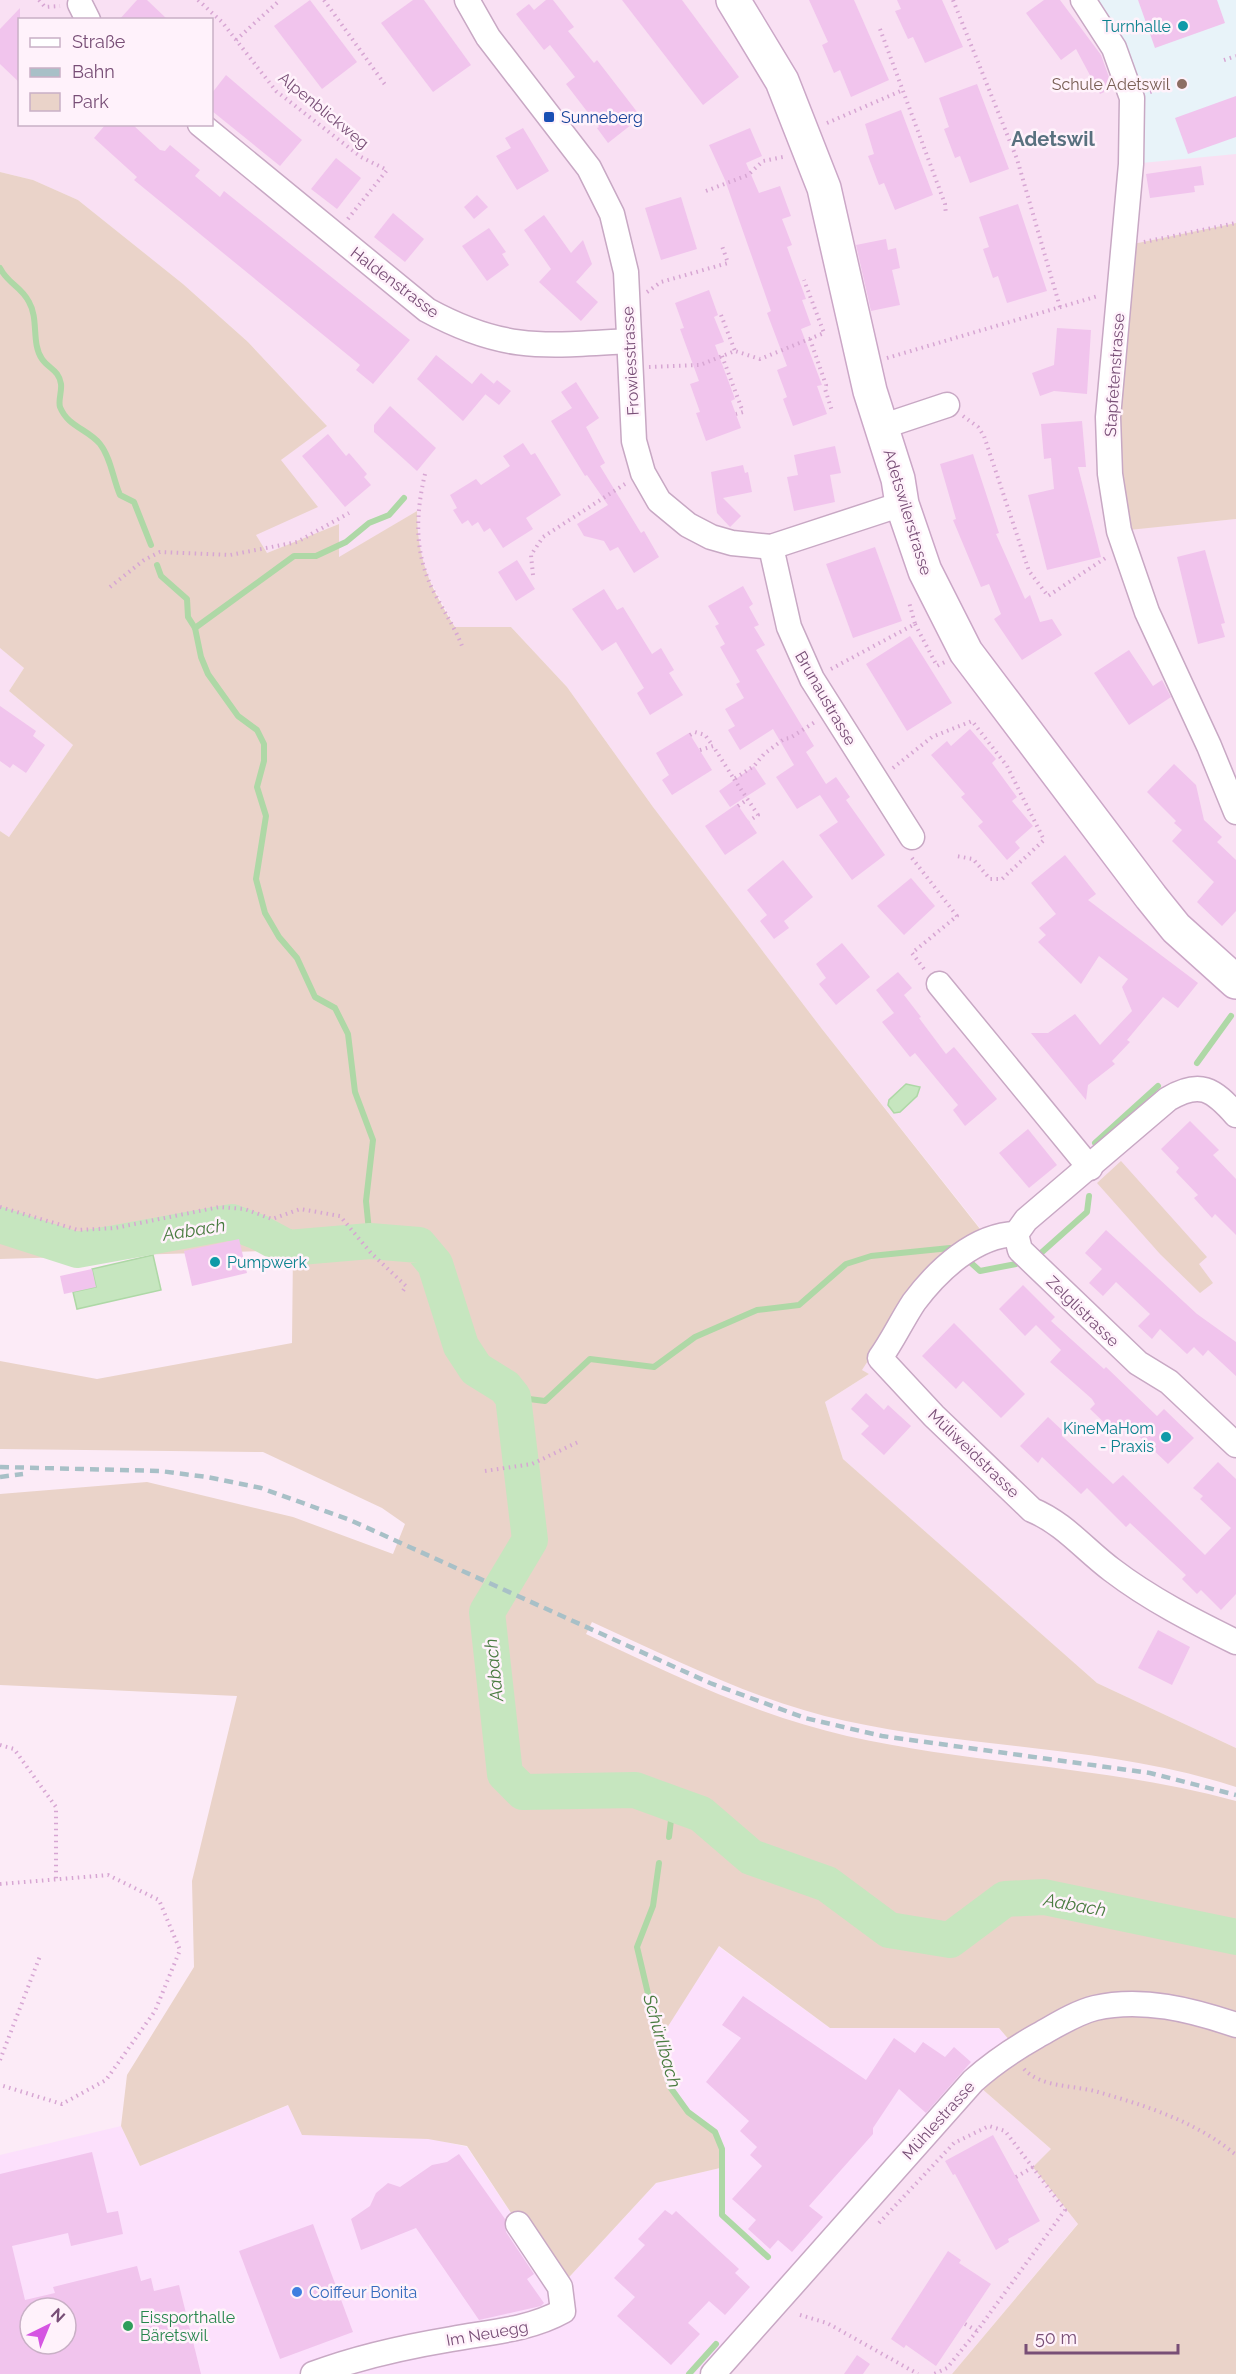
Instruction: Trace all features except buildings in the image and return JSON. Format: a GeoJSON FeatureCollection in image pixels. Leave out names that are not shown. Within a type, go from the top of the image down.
{"type":"FeatureCollection","features":[{"type":"Feature","properties":{"kind":"street","name":"Frowiesstrasse"},"geometry":{"type":"LineString","coordinates":[[467,0],[488,38],[589,168],[615,225],[626,272],[634,441],[642,473],[664,507],[688,525],[732,543],[771,547],[902,504]]}},
{"type":"Feature","properties":{"kind":"street","name":"Adetswilerstrasse"},"geometry":{"type":"LineString","coordinates":[[733,0],[813,138],[856,331],[881,427],[898,479],[902,504],[925,571],[966,651],[1151,897],[1176,928],[1236,982]]}},
{"type":"Feature","properties":{"kind":"street","name":"Stapfetenstrasse"},"geometry":{"type":"LineString","coordinates":[[1083,0],[1114,48],[1132,98],[1133,130],[1108,417],[1110,474],[1119,531],[1147,612],[1209,746],[1236,812]]}},
{"type":"Feature","properties":{"kind":"street","name":"Haldenstrasse"},"geometry":{"type":"LineString","coordinates":[[202,126],[427,309],[458,326],[490,338],[546,346],[628,341]]}},
{"type":"Feature","properties":{"kind":"street"},"geometry":{"type":"LineString","coordinates":[[881,427],[947,405]]}},
{"type":"Feature","properties":{"kind":"street","name":"Brunaustrasse"},"geometry":{"type":"LineString","coordinates":[[771,547],[789,627],[812,679],[912,837]]}},
{"type":"Feature","properties":{"kind":"street"},"geometry":{"type":"LineString","coordinates":[[939,984],[1090,1168]]}},
{"type":"Feature","properties":{"kind":"street"},"geometry":{"type":"LineString","coordinates":[[1016,1234],[1026,1220],[1090,1168],[1168,1099],[1185,1089],[1206,1089],[1225,1103],[1236,1115]]}},
{"type":"Feature","properties":{"kind":"street","name":"Zelglistrasse"},"geometry":{"type":"LineString","coordinates":[[1016,1234],[1020,1250],[1138,1363],[1169,1382],[1236,1445]]}},
{"type":"Feature","properties":{"kind":"street","name":"Müliweidstrasse"},"geometry":{"type":"LineString","coordinates":[[1016,1234],[999,1235],[989,1239],[945,1268],[913,1304],[880,1358],[934,1416],[1032,1510],[1052,1518],[1113,1571],[1185,1617],[1236,1642]]}},
{"type":"Feature","properties":{"kind":"street","name":"Mühlestrasse"},"geometry":{"type":"LineString","coordinates":[[713,2374],[973,2081],[1009,2053],[1061,2023],[1095,2008],[1150,2005],[1183,2009],[1236,2025]]}},
{"type":"Feature","properties":{"kind":"street","name":"Im Neuegg"},"geometry":{"type":"LineString","coordinates":[[313,2374],[347,2361],[402,2348],[541,2323],[563,2311],[560,2288],[518,2224]]}},
{"type":"Feature","properties":{"kind":"path","name":"Alpenblickweg"},"geometry":{"type":"LineString","coordinates":[[198,0],[222,22],[276,91],[361,157],[387,170],[335,236]]}},
{"type":"Feature","properties":{"kind":"path"},"geometry":{"type":"LineString","coordinates":[[236,40],[280,0]]}},
{"type":"Feature","properties":{"kind":"path"},"geometry":{"type":"LineString","coordinates":[[324,0],[386,86]]}},
{"type":"Feature","properties":{"kind":"path"},"geometry":{"type":"LineString","coordinates":[[953,0],[1017,159],[1060,307]]}},
{"type":"Feature","properties":{"kind":"path"},"geometry":{"type":"LineString","coordinates":[[880,29],[945,204],[946,215]]}},
{"type":"Feature","properties":{"kind":"path"},"geometry":{"type":"LineString","coordinates":[[1224,60],[1236,56]]}},
{"type":"Feature","properties":{"kind":"path"},"geometry":{"type":"LineString","coordinates":[[706,191],[748,176],[764,161],[813,138],[903,90]]}},
{"type":"Feature","properties":{"kind":"path"},"geometry":{"type":"LineString","coordinates":[[1123,246],[1236,224]]}},
{"type":"Feature","properties":{"kind":"path"},"geometry":{"type":"LineString","coordinates":[[627,306],[661,282],[728,263],[722,246]]}},
{"type":"Feature","properties":{"kind":"path"},"geometry":{"type":"LineString","coordinates":[[630,368],[700,365],[735,351],[760,359],[824,333],[804,280]]}},
{"type":"Feature","properties":{"kind":"path"},"geometry":{"type":"LineString","coordinates":[[878,360],[1104,295]]}},
{"type":"Feature","properties":{"kind":"path"},"geometry":{"type":"LineString","coordinates":[[721,315],[735,351]]}},
{"type":"Feature","properties":{"kind":"path"},"geometry":{"type":"LineString","coordinates":[[810,339],[826,385],[825,389],[832,411]]}},
{"type":"Feature","properties":{"kind":"path"},"geometry":{"type":"LineString","coordinates":[[722,356],[743,412],[736,414]]}},
{"type":"Feature","properties":{"kind":"path"},"geometry":{"type":"LineString","coordinates":[[978,427],[986,441],[1029,571],[1048,596],[1108,556]]}},
{"type":"Feature","properties":{"kind":"path"},"geometry":{"type":"LineString","coordinates":[[533,575],[531,555],[543,537],[642,473]]}},
{"type":"Feature","properties":{"kind":"path"},"geometry":{"type":"LineString","coordinates":[[425,474],[417,511],[417,541],[424,571],[462,646]]}},
{"type":"Feature","properties":{"kind":"path"},"geometry":{"type":"LineString","coordinates":[[110,587],[144,560],[160,552],[230,555],[297,542],[349,513]]}},
{"type":"Feature","properties":{"kind":"path"},"geometry":{"type":"LineString","coordinates":[[812,679],[915,624],[906,590]]}},
{"type":"Feature","properties":{"kind":"path"},"geometry":{"type":"LineString","coordinates":[[734,779],[754,766],[764,754],[784,739],[790,738],[831,712]]}},
{"type":"Feature","properties":{"kind":"path"},"geometry":{"type":"LineString","coordinates":[[876,781],[933,737],[972,721],[1007,766],[1044,840],[1002,879],[990,879],[974,858],[956,856]]}},
{"type":"Feature","properties":{"kind":"path"},"geometry":{"type":"LineString","coordinates":[[690,735],[695,732],[705,735],[713,746],[758,815],[749,821]]}},
{"type":"Feature","properties":{"kind":"path"},"geometry":{"type":"LineString","coordinates":[[700,750],[713,746]]}},
{"type":"Feature","properties":{"kind":"path"},"geometry":{"type":"LineString","coordinates":[[738,806],[748,799]]}},
{"type":"Feature","properties":{"kind":"path"},"geometry":{"type":"LineString","coordinates":[[912,837],[911,857],[957,916],[912,953],[939,984]]}},
{"type":"Feature","properties":{"kind":"path"},"geometry":{"type":"LineString","coordinates":[[0,1207],[78,1230],[115,1228],[219,1207],[245,1209],[272,1219],[300,1209],[340,1216],[371,1253],[406,1286],[400,1294]]}},
{"type":"Feature","properties":{"kind":"path"},"geometry":{"type":"LineString","coordinates":[[485,1471],[532,1464],[578,1442]]}},
{"type":"Feature","properties":{"kind":"path"},"geometry":{"type":"LineString","coordinates":[[0,1745],[14,1749],[56,1807],[56,1879]]}},
{"type":"Feature","properties":{"kind":"path"},"geometry":{"type":"LineString","coordinates":[[0,1884],[108,1875],[159,1900],[180,1950],[155,2011],[106,2080],[62,2104],[0,2085]]}},
{"type":"Feature","properties":{"kind":"path"},"geometry":{"type":"LineString","coordinates":[[0,2060],[40,1956]]}},
{"type":"Feature","properties":{"kind":"path"},"geometry":{"type":"LineString","coordinates":[[1009,2053],[1027,2073],[1050,2083],[1094,2091],[1166,2114],[1216,2138],[1236,2155]]}},
{"type":"Feature","properties":{"kind":"path"},"geometry":{"type":"LineString","coordinates":[[873,2230],[954,2143],[989,2126],[1005,2131],[1065,2210],[977,2331],[947,2368],[934,2374]]}},
{"type":"Feature","properties":{"kind":"path"},"geometry":{"type":"LineString","coordinates":[[1016,2177],[1033,2167]]}},
{"type":"Feature","properties":{"kind":"path"},"geometry":{"type":"LineString","coordinates":[[800,2315],[827,2323],[918,2374]]}},
{"type":"Feature","properties":{"kind":"path"},"geometry":{"type":"LineString","coordinates":[[965,2324],[977,2331]]}},
{"type":"Feature","properties":{"kind":"shaded area"},"geometry":{"type":"Polygon","coordinates":[[[0,0],[1236,0],[1236,223],[1123,246],[1119,530],[1236,519],[1236,1748],[1097,1683],[843,1459],[825,1402],[869,1374],[861,1370],[886,1333],[984,1233],[822,1029],[653,807],[567,687],[511,627],[455,627],[425,571],[417,541],[417,511],[339,558],[339,524],[267,553],[192,438],[281,460],[326,425],[248,342],[183,284],[78,200],[33,180],[0,172],[0,0]]]}},
{"type":"Feature","properties":{"kind":"shaded area","name":"Schule Adetswil"},"geometry":{"type":"Polygon","coordinates":[[[1083,0],[1236,0],[1236,154],[1131,164],[1133,130],[1083,0]]]}},
{"type":"Feature","properties":{"kind":"shaded area"},"geometry":{"type":"Polygon","coordinates":[[[0,648],[24,668],[9,691],[73,745],[9,837],[0,831],[0,648]]]}},
{"type":"Feature","properties":{"kind":"shaded area"},"geometry":{"type":"Polygon","coordinates":[[[906,1084],[920,1087],[917,1096],[900,1112],[894,1113],[888,1105],[889,1100],[906,1084]]]}},
{"type":"Feature","properties":{"kind":"shaded area"},"geometry":{"type":"Polygon","coordinates":[[[153,1255],[161,1290],[77,1309],[73,1292],[96,1287],[92,1269],[153,1255]]]}},
{"type":"Feature","properties":{"kind":"shaded area"},"geometry":{"type":"Polygon","coordinates":[[[718,1946],[830,2028],[999,2028],[1016,2048],[713,2374],[0,2374],[0,2155],[121,2126],[140,2166],[289,2105],[467,2147],[560,2287],[656,2183],[720,2168],[715,2132],[688,2112],[670,2087],[660,2039],[718,1946]]]}},
{"type":"Feature","properties":{"kind":"shaded area"},"geometry":{"type":"Polygon","coordinates":[[[973,2081],[1051,2149],[1106,2190],[952,2374],[713,2374],[973,2081]]]}},
{"type":"Feature","properties":{"kind":"green space"},"geometry":{"type":"Polygon","coordinates":[[[0,172],[33,180],[78,200],[183,284],[248,342],[327,426],[281,460],[318,507],[256,535],[267,553],[339,524],[339,557],[417,511],[422,558],[432,585],[455,627],[511,627],[567,687],[653,807],[822,1029],[984,1234],[886,1333],[862,1370],[869,1374],[825,1402],[843,1459],[1097,1683],[1236,1748],[1236,1787],[1140,1763],[894,1730],[846,1721],[780,1703],[748,1691],[592,1622],[586,1634],[746,1705],[847,1736],[896,1746],[1140,1780],[1236,1801],[1236,2374],[952,2374],[1078,2224],[1033,2167],[1051,2149],[973,2081],[1016,2048],[999,2028],[830,2028],[719,1946],[660,2039],[671,2087],[688,2112],[715,2132],[722,2149],[720,2168],[656,2183],[560,2287],[467,2146],[428,2139],[302,2135],[288,2105],[140,2166],[121,2126],[127,2075],[194,1967],[192,1881],[237,1696],[0,1685],[0,1494],[147,1482],[293,1517],[393,1554],[405,1524],[382,1508],[263,1452],[0,1449],[0,1361],[97,1379],[292,1343],[293,1250],[0,1259],[0,831],[9,837],[73,745],[9,691],[24,668],[0,648],[0,172]]]}},
{"type":"Feature","properties":{"kind":"green space"},"geometry":{"type":"Polygon","coordinates":[[[1236,223],[1236,519],[1119,531],[1110,474],[1123,246],[1236,223]]]}},
{"type":"Feature","properties":{"kind":"green space"},"geometry":{"type":"Polygon","coordinates":[[[1121,1161],[1207,1257],[1199,1264],[1213,1283],[1200,1293],[1160,1254],[1097,1183],[1121,1161]]]}},
{"type":"Feature","properties":{"kind":"waterway"},"geometry":{"type":"LineString","coordinates":[[0,268],[26,297],[32,309],[39,353],[60,379],[60,407],[73,424],[95,439],[104,450],[120,495],[134,502],[151,545]]}},
{"type":"Feature","properties":{"kind":"waterway"},"geometry":{"type":"LineString","coordinates":[[195,628],[294,556],[316,556],[346,542],[369,523],[389,515],[404,498]]}},
{"type":"Feature","properties":{"kind":"waterway"},"geometry":{"type":"LineString","coordinates":[[157,565],[161,576],[187,599],[188,617],[195,628],[201,657],[208,674],[238,716],[257,730],[264,744],[264,761],[257,787],[266,816],[256,879],[265,913],[279,937],[297,958],[315,997],[335,1008],[348,1034],[355,1092],[373,1140],[366,1201],[370,1241]]}},
{"type":"Feature","properties":{"kind":"waterway"},"geometry":{"type":"LineString","coordinates":[[1197,1063],[1231,1016]]}},
{"type":"Feature","properties":{"kind":"waterway"},"geometry":{"type":"LineString","coordinates":[[1095,1143],[1158,1086]]}},
{"type":"Feature","properties":{"kind":"waterway"},"geometry":{"type":"LineString","coordinates":[[1041,1253],[1087,1212],[1089,1196]]}},
{"type":"Feature","properties":{"kind":"waterway","name":"Aabach"},"geometry":{"type":"LineString","coordinates":[[0,1225],[77,1250],[232,1222],[258,1232],[288,1248],[370,1241],[419,1245],[435,1264],[461,1346],[476,1369],[505,1387],[513,1397],[530,1540],[487,1612],[505,1774],[523,1792],[635,1790],[701,1814],[751,1857],[827,1884],[889,1930],[950,1940],[1005,1899],[1044,1897],[1236,1937]]}},
{"type":"Feature","properties":{"kind":"waterway"},"geometry":{"type":"LineString","coordinates":[[513,1397],[545,1401],[590,1359],[654,1367],[695,1337],[757,1310],[799,1305],[846,1264],[871,1256],[950,1248]]}},
{"type":"Feature","properties":{"kind":"waterway"},"geometry":{"type":"LineString","coordinates":[[970,1262],[980,1271],[1016,1264]]}},
{"type":"Feature","properties":{"kind":"waterway","name":"Schürlibach"},"geometry":{"type":"LineString","coordinates":[[669,1837],[673,1803]]}},
{"type":"Feature","properties":{"kind":"waterway","name":"Schürlibach"},"geometry":{"type":"LineString","coordinates":[[659,1863],[653,1906],[637,1947],[670,2087],[688,2112],[715,2132],[722,2149],[722,2215],[768,2257]]}},
{"type":"Feature","properties":{"kind":"waterway","name":"Schürlibach"},"geometry":{"type":"LineString","coordinates":[[689,2374],[716,2344]]}},
{"type":"Feature","properties":{"kind":"railway"},"geometry":{"type":"LineString","coordinates":[[0,1467],[160,1471],[207,1477],[261,1488],[350,1520],[710,1683],[805,1718],[882,1736],[1150,1773],[1236,1795]]}},
{"type":"Feature","properties":{"kind":"railway"},"geometry":{"type":"LineString","coordinates":[[0,1477],[23,1474]]}},
{"type":"Feature","properties":{"kind":"place","name":"Turnhalle"},"geometry":{"type":"Point","coordinates":[1183,26]}},
{"type":"Feature","properties":{"kind":"place","name":"Schule Adetswil"},"geometry":{"type":"Point","coordinates":[1182,84]}},
{"type":"Feature","properties":{"kind":"place","name":"Sunneberg"},"geometry":{"type":"Point","coordinates":[549,117]}},
{"type":"Feature","properties":{"kind":"place","name":"Pumpwerk"},"geometry":{"type":"Point","coordinates":[215,1262]}},
{"type":"Feature","properties":{"kind":"place","name":"KineMaHom - Praxis"},"geometry":{"type":"Point","coordinates":[1166,1437]}},
{"type":"Feature","properties":{"kind":"place","name":"Coiffeur Bonita"},"geometry":{"type":"Point","coordinates":[297,2292]}},
{"type":"Feature","properties":{"kind":"place","name":"Eissporthalle Bäretswil"},"geometry":{"type":"Point","coordinates":[128,2326]}},
{"type":"Feature","properties":{"kind":"district","name":"Adetswil"},"geometry":{"type":"Point","coordinates":[1053,139]}}]}
